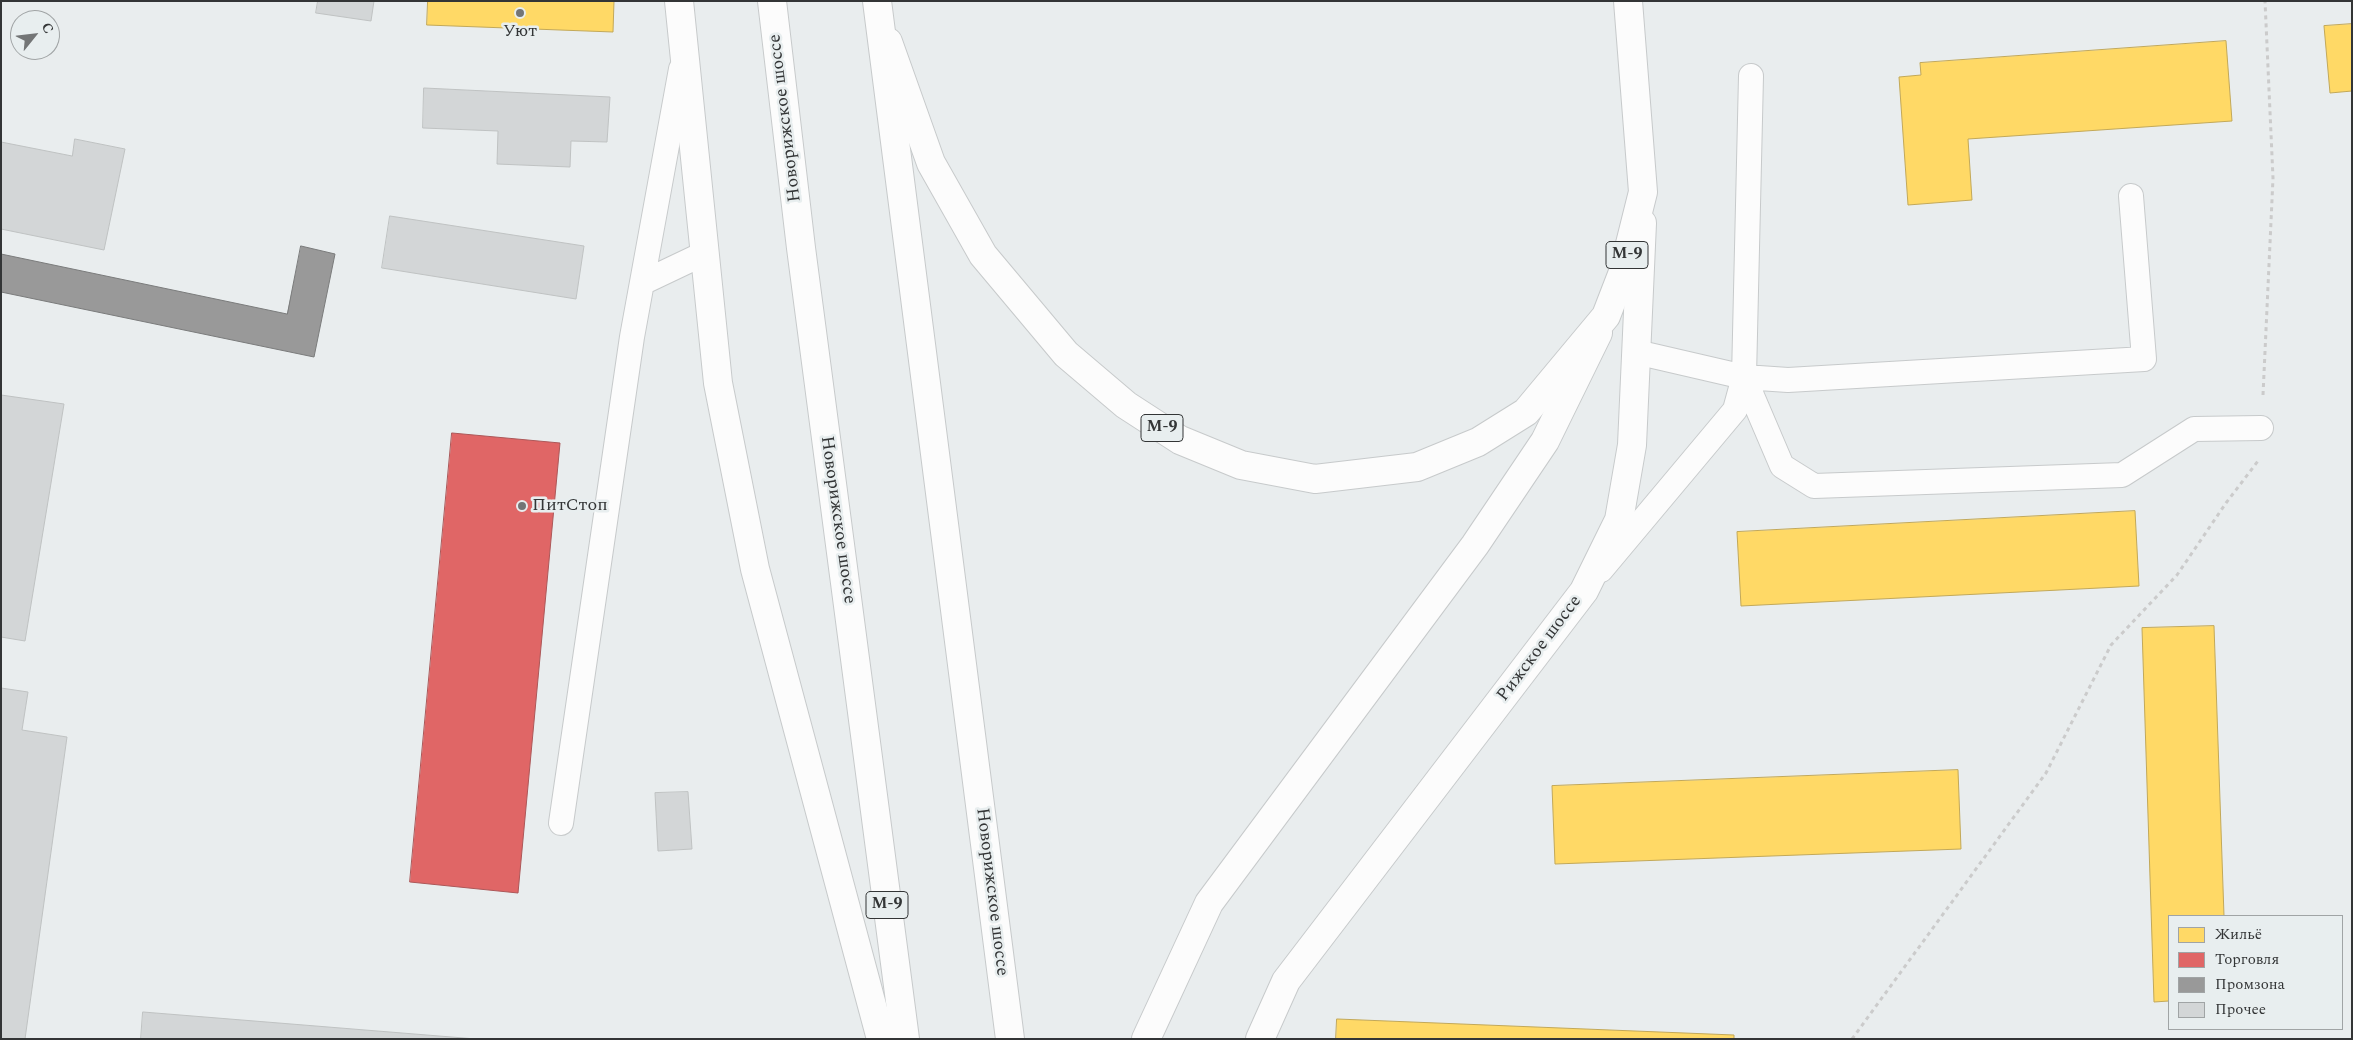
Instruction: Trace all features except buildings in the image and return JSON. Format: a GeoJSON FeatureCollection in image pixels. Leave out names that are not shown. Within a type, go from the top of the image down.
{"type":"FeatureCollection","features":[{"type":"Feature","properties":{"kind":"main road"},"geometry":{"type":"LineString","coordinates":[[679,1],[718,383],[755,569],[881,1039]]}},
{"type":"Feature","properties":{"kind":"main road","name":"Новорижское шоссе"},"geometry":{"type":"LineString","coordinates":[[772,1],[801,248],[905,1039]]}},
{"type":"Feature","properties":{"kind":"main road"},"geometry":{"type":"LineString","coordinates":[[1628,1],[1643,192]]}},
{"type":"Feature","properties":{"kind":"main road","name":"Новорижское шоссе"},"geometry":{"type":"LineString","coordinates":[[878,8],[1010,1039]]}},
{"type":"Feature","properties":{"kind":"main road","name":"М-9"},"geometry":{"type":"LineString","coordinates":[[878,8],[931,163],[983,255],[1066,354],[1126,404],[1180,440],[1241,464],[1315,479],[1417,467],[1478,442],[1526,412],[1606,316]]}},
{"type":"Feature","properties":{"kind":"main road","name":"М-9"},"geometry":{"type":"LineString","coordinates":[[1146,1039],[1209,904],[1475,545],[1545,441],[1606,316],[1623,272],[1643,192]]}},
{"type":"Feature","properties":{"kind":"main road","name":"Рижское шоссе"},"geometry":{"type":"LineString","coordinates":[[1260,1039],[1286,981],[1584,591],[1619,520],[1632,445],[1643,192]]}},
{"type":"Feature","properties":{"kind":"lane"},"geometry":{"type":"LineString","coordinates":[[561,823],[632,337],[644,282],[684,50]]}},
{"type":"Feature","properties":{"kind":"lane"},"geometry":{"type":"LineString","coordinates":[[1584,591],[1735,410],[1744,378],[1751,76]]}},
{"type":"Feature","properties":{"kind":"lane"},"geometry":{"type":"LineString","coordinates":[[1636,352],[1744,378],[1788,380],[2144,359],[2132,196]]}},
{"type":"Feature","properties":{"kind":"lane"},"geometry":{"type":"LineString","coordinates":[[644,282],[705,253]]}},
{"type":"Feature","properties":{"kind":"lane"},"geometry":{"type":"LineString","coordinates":[[1744,378],[1782,466],[1814,486],[2122,475],[2194,429],[2261,428]]}},
{"type":"Feature","properties":{"kind":"path"},"geometry":{"type":"LineString","coordinates":[[1852,1039],[2046,773],[2111,644],[2177,575],[2226,503],[2260,459],[2273,178],[2265,1]]}},
{"type":"Feature","properties":{"kind":"place","name":"Уют"},"geometry":{"type":"Point","coordinates":[520,13]}},
{"type":"Feature","properties":{"kind":"place","name":"ПитСтоп"},"geometry":{"type":"Point","coordinates":[522,506]}}]}
